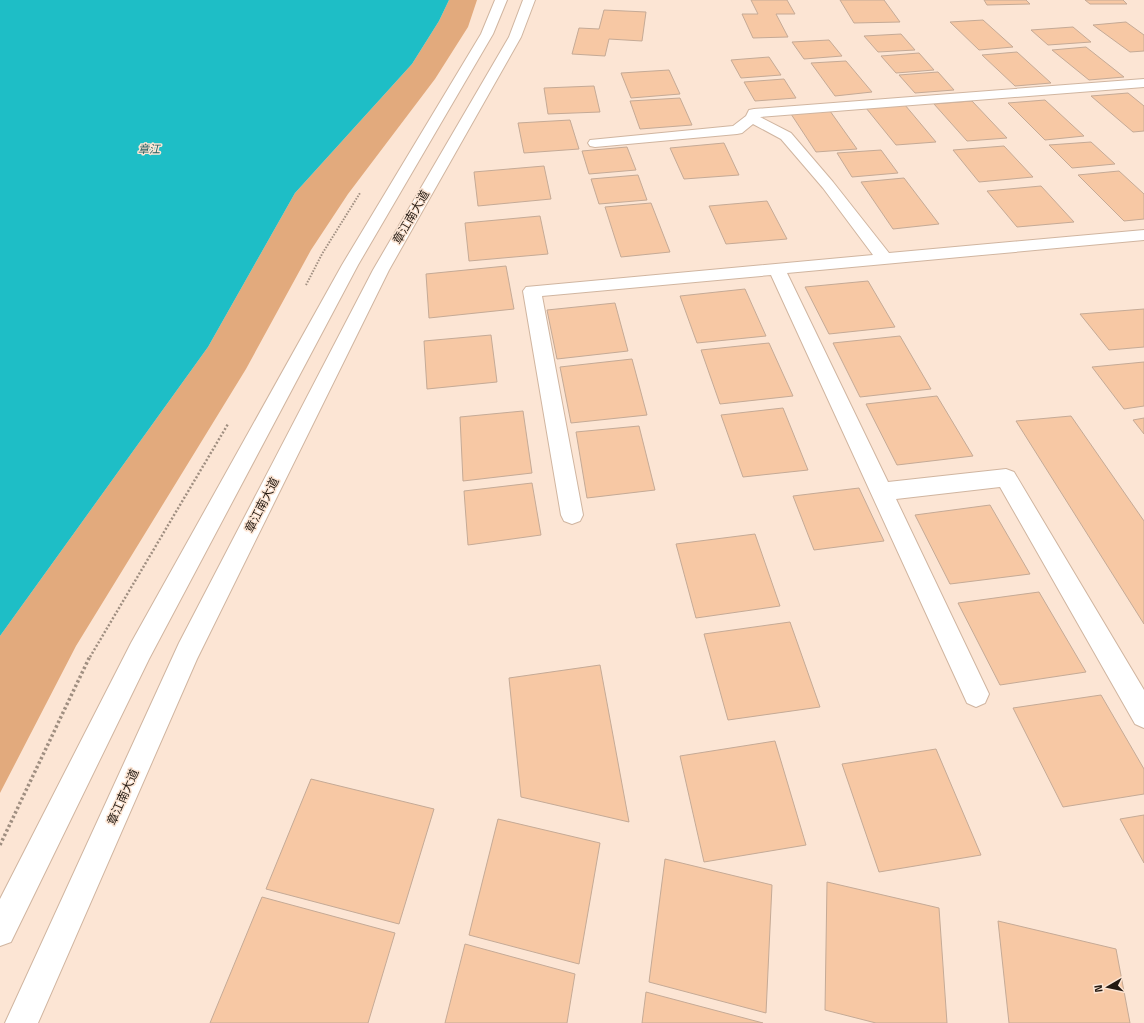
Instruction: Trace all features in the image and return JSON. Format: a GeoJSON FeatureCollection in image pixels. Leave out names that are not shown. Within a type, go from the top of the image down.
{"type":"FeatureCollection","features":[{"type":"Feature","properties":{"kind":"street"},"geometry":{"type":"LineString","coordinates":[[0,931],[140,651],[350,265],[487,34],[501,0]]}},
{"type":"Feature","properties":{"kind":"street","name":"章江南大道"},"geometry":{"type":"LineString","coordinates":[[21,1023],[188,651],[381,270],[515,37],[529,0]]}},
{"type":"Feature","properties":{"kind":"street"},"geometry":{"type":"LineString","coordinates":[[595,143],[737,130],[752,118],[754,113],[1144,83]]}},
{"type":"Feature","properties":{"kind":"street"},"geometry":{"type":"LineString","coordinates":[[752,118],[786,136],[828,184],[884,258]]}},
{"type":"Feature","properties":{"kind":"street"},"geometry":{"type":"LineString","coordinates":[[572,515],[532,290],[1144,235]]}},
{"type":"Feature","properties":{"kind":"street"},"geometry":{"type":"LineString","coordinates":[[776,268],[976,694]]}},
{"type":"Feature","properties":{"kind":"street"},"geometry":{"type":"LineString","coordinates":[[881,492],[1006,478],[1144,715]]}},
{"type":"Feature","properties":{"kind":"shaded area"},"geometry":{"type":"Polygon","coordinates":[[[449,0],[477,0],[468,27],[435,79],[348,194],[311,250],[246,369],[76,646],[0,793],[0,636],[208,347],[295,193],[412,64],[439,21],[449,0]]]}},
{"type":"Feature","properties":{"kind":"water","name":"章江"},"geometry":{"type":"Polygon","coordinates":[[[0,0],[449,0],[439,21],[412,64],[295,193],[208,347],[0,636],[0,0]]]}},
{"type":"Feature","properties":{"kind":"building"},"geometry":{"type":"Polygon","coordinates":[[[751,0],[787,0],[795,14],[776,14],[788,37],[753,38],[742,14],[758,14],[751,0]]]}},
{"type":"Feature","properties":{"kind":"building"},"geometry":{"type":"Polygon","coordinates":[[[840,0],[884,0],[900,22],[854,23],[840,0]]]}},
{"type":"Feature","properties":{"kind":"building"},"geometry":{"type":"Polygon","coordinates":[[[984,0],[1026,0],[1030,4],[987,5],[984,0]]]}},
{"type":"Feature","properties":{"kind":"building"},"geometry":{"type":"Polygon","coordinates":[[[1085,0],[1123,0],[1127,4],[1090,4],[1085,0]]]}},
{"type":"Feature","properties":{"kind":"building"},"geometry":{"type":"Polygon","coordinates":[[[604,10],[646,12],[642,41],[609,39],[605,56],[572,54],[579,28],[599,29],[604,10]]]}},
{"type":"Feature","properties":{"kind":"building"},"geometry":{"type":"Polygon","coordinates":[[[983,20],[1013,47],[979,50],[950,22],[983,20]]]}},
{"type":"Feature","properties":{"kind":"building"},"geometry":{"type":"Polygon","coordinates":[[[1126,22],[1144,35],[1144,51],[1130,52],[1093,25],[1126,22]]]}},
{"type":"Feature","properties":{"kind":"building"},"geometry":{"type":"Polygon","coordinates":[[[1073,27],[1091,42],[1048,45],[1031,30],[1073,27]]]}},
{"type":"Feature","properties":{"kind":"building"},"geometry":{"type":"Polygon","coordinates":[[[901,34],[915,50],[878,52],[864,36],[901,34]]]}},
{"type":"Feature","properties":{"kind":"building"},"geometry":{"type":"Polygon","coordinates":[[[829,40],[842,56],[804,59],[792,42],[829,40]]]}},
{"type":"Feature","properties":{"kind":"building"},"geometry":{"type":"Polygon","coordinates":[[[1086,47],[1124,77],[1089,80],[1052,50],[1086,47]]]}},
{"type":"Feature","properties":{"kind":"building"},"geometry":{"type":"Polygon","coordinates":[[[1017,52],[1051,83],[1015,86],[982,55],[1017,52]]]}},
{"type":"Feature","properties":{"kind":"building"},"geometry":{"type":"Polygon","coordinates":[[[919,53],[934,70],[896,73],[881,56],[919,53]]]}},
{"type":"Feature","properties":{"kind":"building"},"geometry":{"type":"Polygon","coordinates":[[[769,57],[781,75],[741,78],[731,60],[769,57]]]}},
{"type":"Feature","properties":{"kind":"building"},"geometry":{"type":"Polygon","coordinates":[[[846,61],[872,92],[835,96],[811,63],[846,61]]]}},
{"type":"Feature","properties":{"kind":"building"},"geometry":{"type":"Polygon","coordinates":[[[669,70],[680,94],[631,98],[621,73],[669,70]]]}},
{"type":"Feature","properties":{"kind":"building"},"geometry":{"type":"Polygon","coordinates":[[[938,72],[954,90],[915,93],[899,75],[938,72]]]}},
{"type":"Feature","properties":{"kind":"building"},"geometry":{"type":"Polygon","coordinates":[[[784,79],[796,98],[755,101],[744,82],[784,79]]]}},
{"type":"Feature","properties":{"kind":"building"},"geometry":{"type":"Polygon","coordinates":[[[594,86],[600,112],[548,114],[544,88],[594,86]]]}},
{"type":"Feature","properties":{"kind":"building"},"geometry":{"type":"Polygon","coordinates":[[[1128,93],[1144,106],[1144,131],[1133,132],[1091,96],[1128,93]]]}},
{"type":"Feature","properties":{"kind":"building"},"geometry":{"type":"Polygon","coordinates":[[[680,98],[692,125],[640,129],[630,101],[680,98]]]}},
{"type":"Feature","properties":{"kind":"building"},"geometry":{"type":"Polygon","coordinates":[[[1045,100],[1084,136],[1045,140],[1008,103],[1045,100]]]}},
{"type":"Feature","properties":{"kind":"building"},"geometry":{"type":"Polygon","coordinates":[[[972,101],[1007,138],[967,141],[934,104],[972,101]]]}},
{"type":"Feature","properties":{"kind":"building"},"geometry":{"type":"Polygon","coordinates":[[[905,105],[936,142],[896,145],[866,108],[905,105]]]}},
{"type":"Feature","properties":{"kind":"building"},"geometry":{"type":"Polygon","coordinates":[[[830,111],[857,149],[816,152],[791,114],[830,111]]]}},
{"type":"Feature","properties":{"kind":"building"},"geometry":{"type":"Polygon","coordinates":[[[570,120],[579,149],[524,153],[518,123],[570,120]]]}},
{"type":"Feature","properties":{"kind":"building"},"geometry":{"type":"Polygon","coordinates":[[[1091,142],[1115,164],[1072,168],[1049,145],[1091,142]]]}},
{"type":"Feature","properties":{"kind":"building"},"geometry":{"type":"Polygon","coordinates":[[[724,143],[739,175],[684,179],[670,148],[724,143]]]}},
{"type":"Feature","properties":{"kind":"building"},"geometry":{"type":"Polygon","coordinates":[[[1004,146],[1033,177],[979,182],[953,150],[1004,146]]]}},
{"type":"Feature","properties":{"kind":"building"},"geometry":{"type":"Polygon","coordinates":[[[627,147],[636,170],[589,174],[582,151],[627,147]]]}},
{"type":"Feature","properties":{"kind":"building"},"geometry":{"type":"Polygon","coordinates":[[[881,150],[898,173],[852,177],[837,153],[881,150]]]}},
{"type":"Feature","properties":{"kind":"building"},"geometry":{"type":"Polygon","coordinates":[[[544,166],[551,199],[478,206],[474,172],[544,166]]]}},
{"type":"Feature","properties":{"kind":"building"},"geometry":{"type":"Polygon","coordinates":[[[1119,171],[1144,194],[1144,219],[1124,221],[1078,175],[1119,171]]]}},
{"type":"Feature","properties":{"kind":"building"},"geometry":{"type":"Polygon","coordinates":[[[638,175],[647,200],[599,204],[591,179],[638,175]]]}},
{"type":"Feature","properties":{"kind":"building"},"geometry":{"type":"Polygon","coordinates":[[[904,178],[939,224],[893,229],[861,182],[904,178]]]}},
{"type":"Feature","properties":{"kind":"building"},"geometry":{"type":"Polygon","coordinates":[[[1041,186],[1074,222],[1017,227],[987,191],[1041,186]]]}},
{"type":"Feature","properties":{"kind":"building"},"geometry":{"type":"Polygon","coordinates":[[[767,201],[787,239],[726,244],[709,206],[767,201]]]}},
{"type":"Feature","properties":{"kind":"building"},"geometry":{"type":"Polygon","coordinates":[[[651,203],[670,252],[621,257],[605,207],[651,203]]]}},
{"type":"Feature","properties":{"kind":"building"},"geometry":{"type":"Polygon","coordinates":[[[540,216],[548,254],[469,261],[465,223],[540,216]]]}},
{"type":"Feature","properties":{"kind":"building"},"geometry":{"type":"Polygon","coordinates":[[[506,266],[514,309],[429,318],[426,274],[506,266]]]}},
{"type":"Feature","properties":{"kind":"building"},"geometry":{"type":"Polygon","coordinates":[[[868,281],[895,327],[829,334],[805,287],[868,281]]]}},
{"type":"Feature","properties":{"kind":"building"},"geometry":{"type":"Polygon","coordinates":[[[745,289],[766,336],[697,343],[680,296],[745,289]]]}},
{"type":"Feature","properties":{"kind":"building"},"geometry":{"type":"Polygon","coordinates":[[[615,303],[628,351],[557,359],[547,310],[615,303]]]}},
{"type":"Feature","properties":{"kind":"building"},"geometry":{"type":"Polygon","coordinates":[[[1144,309],[1144,347],[1109,350],[1080,314],[1144,309]]]}},
{"type":"Feature","properties":{"kind":"building"},"geometry":{"type":"Polygon","coordinates":[[[491,335],[497,382],[427,389],[424,341],[491,335]]]}},
{"type":"Feature","properties":{"kind":"building"},"geometry":{"type":"Polygon","coordinates":[[[900,336],[931,389],[860,397],[833,343],[900,336]]]}},
{"type":"Feature","properties":{"kind":"building"},"geometry":{"type":"Polygon","coordinates":[[[769,343],[793,396],[720,404],[701,350],[769,343]]]}},
{"type":"Feature","properties":{"kind":"building"},"geometry":{"type":"Polygon","coordinates":[[[632,359],[647,415],[571,423],[560,367],[632,359]]]}},
{"type":"Feature","properties":{"kind":"building"},"geometry":{"type":"Polygon","coordinates":[[[1144,362],[1144,406],[1124,409],[1092,367],[1144,362]]]}},
{"type":"Feature","properties":{"kind":"building"},"geometry":{"type":"Polygon","coordinates":[[[937,396],[973,456],[897,465],[866,404],[937,396]]]}},
{"type":"Feature","properties":{"kind":"building"},"geometry":{"type":"Polygon","coordinates":[[[783,408],[808,470],[743,477],[721,415],[783,408]]]}},
{"type":"Feature","properties":{"kind":"building"},"geometry":{"type":"Polygon","coordinates":[[[523,411],[532,473],[463,481],[460,417],[523,411]]]}},
{"type":"Feature","properties":{"kind":"building"},"geometry":{"type":"Polygon","coordinates":[[[1071,416],[1144,521],[1144,624],[1016,421],[1071,416]]]}},
{"type":"Feature","properties":{"kind":"building"},"geometry":{"type":"Polygon","coordinates":[[[1144,418],[1144,434],[1133,420],[1144,418]]]}},
{"type":"Feature","properties":{"kind":"building"},"geometry":{"type":"Polygon","coordinates":[[[639,426],[655,490],[587,498],[576,432],[639,426]]]}},
{"type":"Feature","properties":{"kind":"building"},"geometry":{"type":"Polygon","coordinates":[[[532,483],[541,535],[468,545],[464,491],[532,483]]]}},
{"type":"Feature","properties":{"kind":"building"},"geometry":{"type":"Polygon","coordinates":[[[859,488],[884,541],[814,550],[793,496],[859,488]]]}},
{"type":"Feature","properties":{"kind":"building"},"geometry":{"type":"Polygon","coordinates":[[[990,505],[1030,574],[950,584],[915,515],[990,505]]]}},
{"type":"Feature","properties":{"kind":"building"},"geometry":{"type":"Polygon","coordinates":[[[755,534],[780,606],[696,618],[676,544],[755,534]]]}},
{"type":"Feature","properties":{"kind":"building"},"geometry":{"type":"Polygon","coordinates":[[[1039,592],[1086,672],[1000,685],[958,603],[1039,592]]]}},
{"type":"Feature","properties":{"kind":"building"},"geometry":{"type":"Polygon","coordinates":[[[790,622],[820,707],[728,720],[704,634],[790,622]]]}},
{"type":"Feature","properties":{"kind":"building"},"geometry":{"type":"Polygon","coordinates":[[[600,665],[629,822],[521,797],[509,678],[600,665]]]}},
{"type":"Feature","properties":{"kind":"building"},"geometry":{"type":"Polygon","coordinates":[[[1101,695],[1144,769],[1144,794],[1063,807],[1013,708],[1101,695]]]}},
{"type":"Feature","properties":{"kind":"building"},"geometry":{"type":"Polygon","coordinates":[[[775,741],[806,845],[704,862],[680,756],[775,741]]]}},
{"type":"Feature","properties":{"kind":"building"},"geometry":{"type":"Polygon","coordinates":[[[936,749],[981,855],[879,872],[842,764],[936,749]]]}},
{"type":"Feature","properties":{"kind":"building"},"geometry":{"type":"Polygon","coordinates":[[[311,779],[434,809],[399,924],[266,889],[311,779]]]}},
{"type":"Feature","properties":{"kind":"building"},"geometry":{"type":"Polygon","coordinates":[[[1144,815],[1144,863],[1120,819],[1144,815]]]}},
{"type":"Feature","properties":{"kind":"building"},"geometry":{"type":"Polygon","coordinates":[[[498,819],[600,843],[579,964],[469,935],[498,819]]]}},
{"type":"Feature","properties":{"kind":"building"},"geometry":{"type":"Polygon","coordinates":[[[665,859],[772,885],[766,1013],[649,982],[665,859]]]}},
{"type":"Feature","properties":{"kind":"building"},"geometry":{"type":"Polygon","coordinates":[[[827,882],[939,908],[947,1023],[876,1023],[825,1010],[827,882]]]}},
{"type":"Feature","properties":{"kind":"building"},"geometry":{"type":"Polygon","coordinates":[[[262,897],[395,933],[368,1023],[210,1023],[262,897]]]}},
{"type":"Feature","properties":{"kind":"building"},"geometry":{"type":"Polygon","coordinates":[[[998,921],[1116,949],[1130,1023],[1009,1023],[998,921]]]}},
{"type":"Feature","properties":{"kind":"building"},"geometry":{"type":"Polygon","coordinates":[[[465,944],[575,974],[567,1023],[445,1023],[465,944]]]}},
{"type":"Feature","properties":{"kind":"building"},"geometry":{"type":"Polygon","coordinates":[[[646,992],[763,1023],[642,1023],[646,992]]]}}]}
